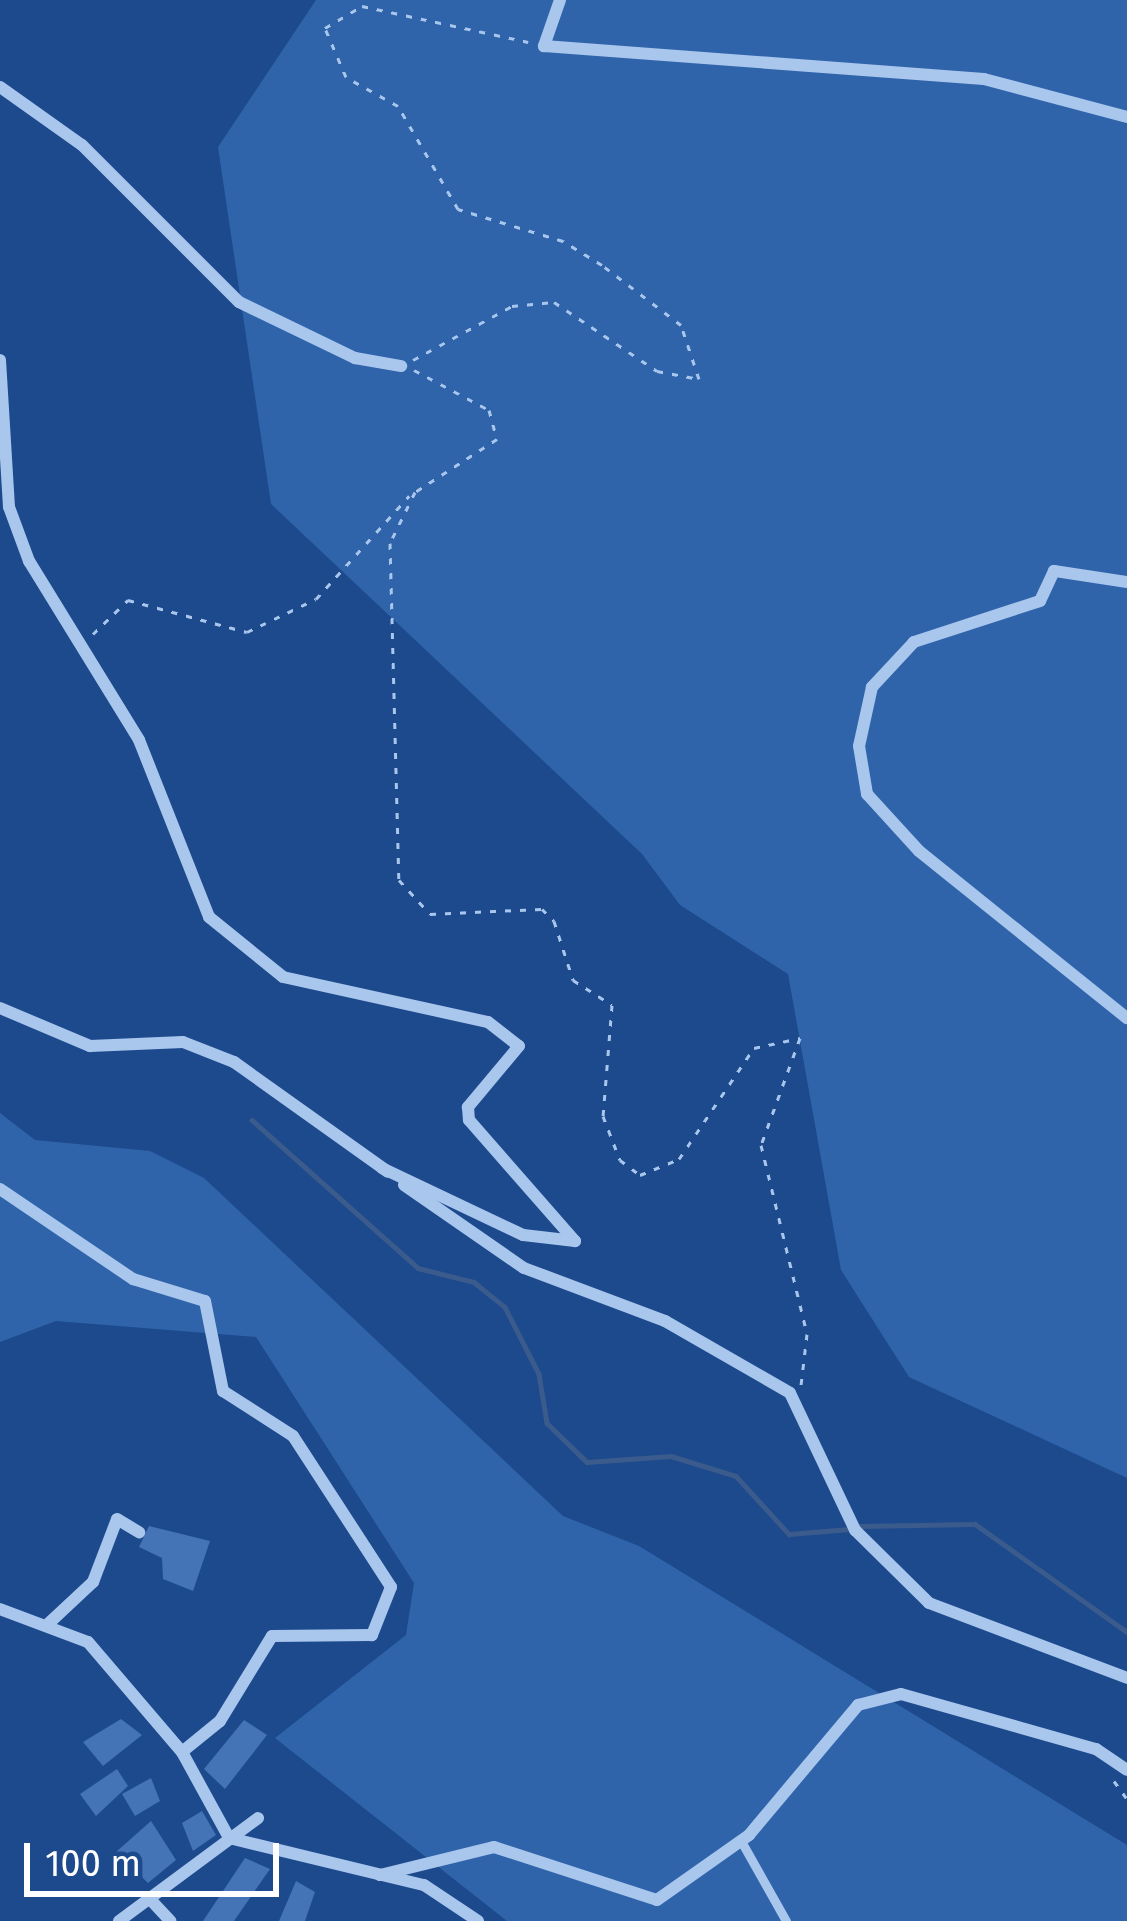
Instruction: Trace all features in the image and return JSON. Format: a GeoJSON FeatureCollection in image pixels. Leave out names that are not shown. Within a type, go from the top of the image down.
{"type":"FeatureCollection","features":[{"type":"Feature","properties":{"kind":"street"},"geometry":{"type":"LineString","coordinates":[[560,0],[544,46],[984,79],[1127,117]]}},
{"type":"Feature","properties":{"kind":"street"},"geometry":{"type":"LineString","coordinates":[[0,87],[82,145],[239,302],[355,358],[401,366]]}},
{"type":"Feature","properties":{"kind":"street"},"geometry":{"type":"LineString","coordinates":[[0,360],[9,507],[139,740],[175,846],[226,938],[283,977],[488,1022],[519,1046],[467,1107],[469,1120],[574,1241],[523,1235],[382,1168]]}},
{"type":"Feature","properties":{"kind":"street"},"geometry":{"type":"LineString","coordinates":[[1127,582],[1054,571],[1040,601],[914,641],[872,687],[859,746],[867,794],[920,851],[1127,1018]]}},
{"type":"Feature","properties":{"kind":"street"},"geometry":{"type":"LineString","coordinates":[[2,1012],[90,1046],[183,1042],[234,1062],[470,1238],[699,1338],[798,1405],[855,1531],[893,1574],[929,1603],[1126,1677]]}},
{"type":"Feature","properties":{"kind":"street"},"geometry":{"type":"LineString","coordinates":[[0,1189],[133,1279],[205,1301],[223,1391],[293,1436],[391,1587],[372,1635],[272,1636],[210,1734],[182,1751]]}},
{"type":"Feature","properties":{"kind":"street"},"geometry":{"type":"LineString","coordinates":[[48,1624],[92,1582],[117,1519],[139,1532]]}},
{"type":"Feature","properties":{"kind":"street"},"geometry":{"type":"LineString","coordinates":[[0,1609],[88,1642],[182,1751],[229,1838],[446,1894],[478,1921]]}},
{"type":"Feature","properties":{"kind":"street"},"geometry":{"type":"LineString","coordinates":[[380,1874],[494,1847],[657,1900],[741,1841],[858,1705],[901,1694],[1096,1749],[1127,1770]]}},
{"type":"Feature","properties":{"kind":"street"},"geometry":{"type":"LineString","coordinates":[[119,1921],[258,1818]]}},
{"type":"Feature","properties":{"kind":"street"},"geometry":{"type":"LineString","coordinates":[[148,1897],[170,1921]]}},
{"type":"Feature","properties":{"kind":"lane"},"geometry":{"type":"LineString","coordinates":[[741,1841],[786,1921]]}},
{"type":"Feature","properties":{"kind":"path"},"geometry":{"type":"LineString","coordinates":[[401,366],[512,306],[554,302],[658,370],[699,379],[681,325],[602,265],[563,241],[458,208],[398,106],[346,77],[325,28],[362,6],[544,46]]}},
{"type":"Feature","properties":{"kind":"path"},"geometry":{"type":"LineString","coordinates":[[83,647],[128,600],[247,632],[316,599],[382,515],[497,439],[489,410],[459,387],[401,366]]}},
{"type":"Feature","properties":{"kind":"path"},"geometry":{"type":"LineString","coordinates":[[416,492],[390,543],[398,880],[430,914],[542,909],[554,921],[573,980],[612,1004],[603,1116],[620,1160],[640,1175],[679,1159],[754,1048],[800,1038],[761,1145],[807,1334],[798,1405]]}},
{"type":"Feature","properties":{"kind":"shaded area"},"geometry":{"type":"Polygon","coordinates":[[[316,0],[1127,0],[1127,1478],[909,1377],[841,1270],[788,974],[680,905],[642,854],[271,504],[218,147],[316,0]]]}},
{"type":"Feature","properties":{"kind":"shaded area"},"geometry":{"type":"Polygon","coordinates":[[[0,1113],[35,1140],[150,1151],[204,1178],[563,1516],[639,1546],[1127,1845],[1127,1921],[507,1921],[275,1738],[406,1635],[414,1583],[256,1337],[56,1321],[0,1342],[0,1113]]]}},
{"type":"Feature","properties":{"kind":"building"},"geometry":{"type":"Polygon","coordinates":[[[149,1526],[210,1541],[193,1591],[163,1579],[162,1558],[139,1547],[149,1526]]]}},
{"type":"Feature","properties":{"kind":"building"},"geometry":{"type":"Polygon","coordinates":[[[121,1719],[142,1735],[103,1766],[83,1742],[121,1719]]]}},
{"type":"Feature","properties":{"kind":"building"},"geometry":{"type":"Polygon","coordinates":[[[244,1720],[267,1735],[225,1789],[204,1769],[244,1720]]]}},
{"type":"Feature","properties":{"kind":"building"},"geometry":{"type":"Polygon","coordinates":[[[117,1769],[128,1786],[96,1816],[80,1794],[117,1769]]]}},
{"type":"Feature","properties":{"kind":"building"},"geometry":{"type":"Polygon","coordinates":[[[151,1778],[160,1801],[135,1816],[122,1794],[151,1778]]]}},
{"type":"Feature","properties":{"kind":"building"},"geometry":{"type":"Polygon","coordinates":[[[202,1811],[216,1835],[193,1851],[182,1823],[202,1811]]]}},
{"type":"Feature","properties":{"kind":"building"},"geometry":{"type":"Polygon","coordinates":[[[151,1821],[176,1860],[148,1883],[116,1852],[151,1821]]]}},
{"type":"Feature","properties":{"kind":"building"},"geometry":{"type":"Polygon","coordinates":[[[245,1858],[270,1869],[234,1921],[203,1921],[245,1858]]]}},
{"type":"Feature","properties":{"kind":"building"},"geometry":{"type":"Polygon","coordinates":[[[296,1881],[315,1892],[305,1921],[279,1921],[296,1881]]]}},
{"type":"Feature","properties":{"kind":"waterway"},"geometry":{"type":"LineString","coordinates":[[252,1120],[418,1268],[474,1282],[505,1307],[539,1374],[547,1423],[587,1462],[671,1456],[736,1476],[789,1534],[849,1529]]}},
{"type":"Feature","properties":{"kind":"waterway"},"geometry":{"type":"LineString","coordinates":[[860,1526],[975,1524],[1127,1632]]}}]}
